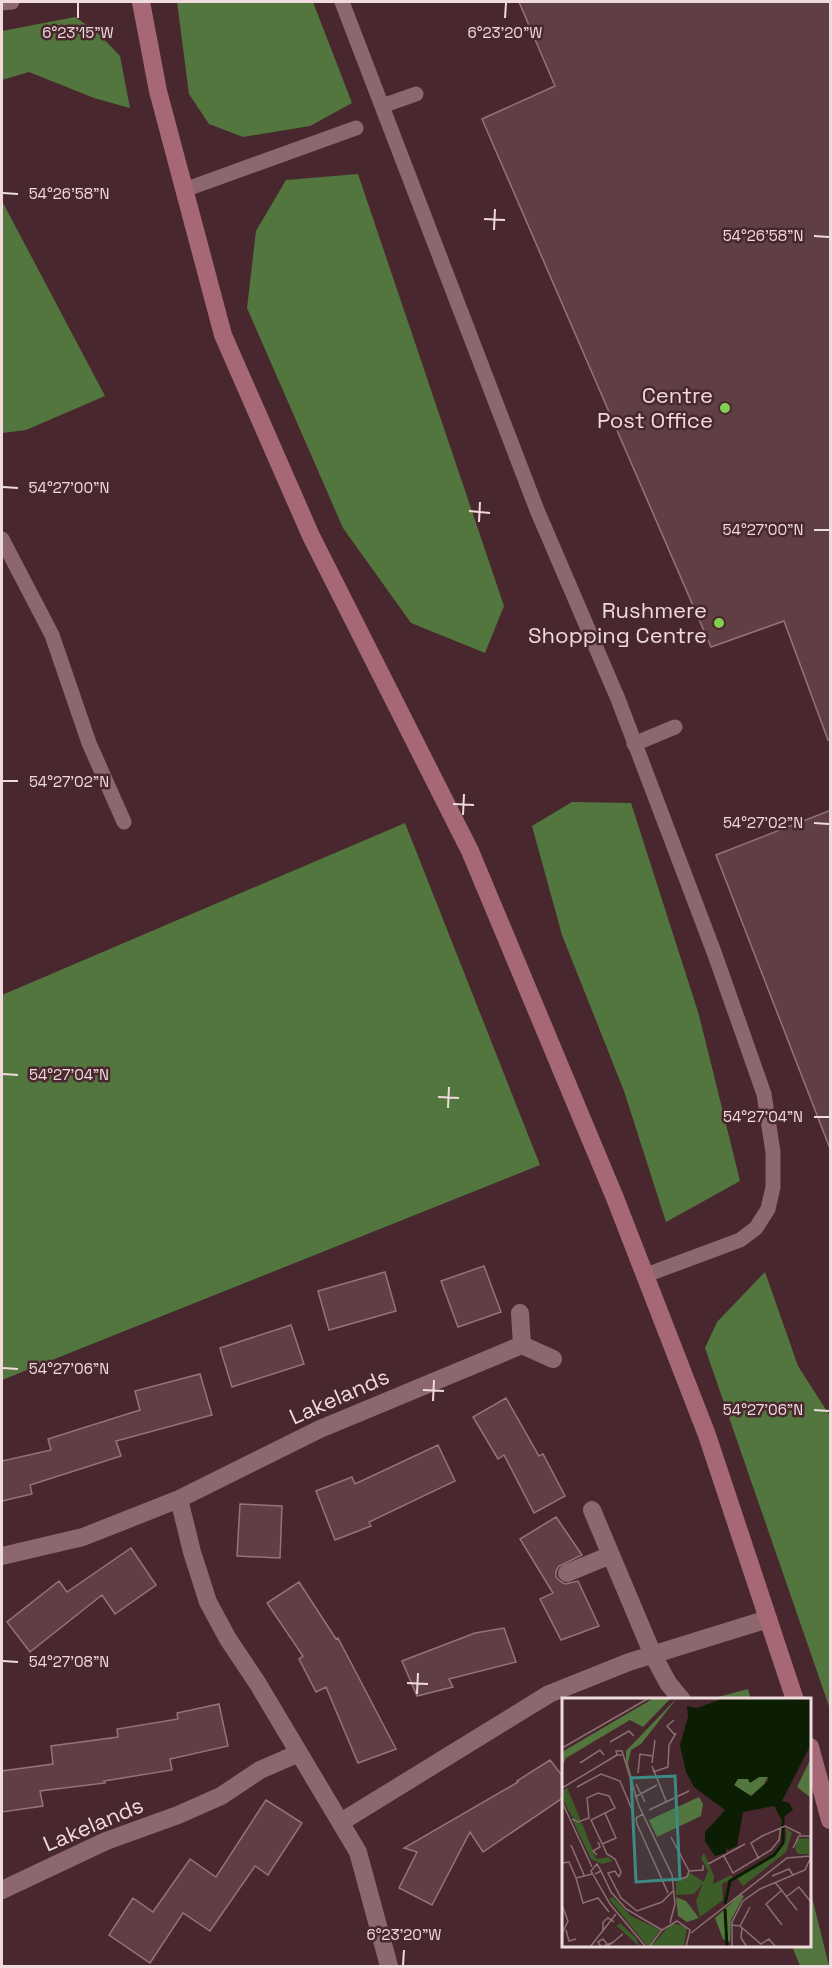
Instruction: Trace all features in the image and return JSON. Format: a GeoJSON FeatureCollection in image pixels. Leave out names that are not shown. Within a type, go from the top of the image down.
{"type":"FeatureCollection","features":[{"type":"Feature","properties":{"kind":"street"},"geometry":{"type":"LineString","coordinates":[[141,2],[158,91],[228,346],[310,536],[470,851],[646,1275],[706,1435],[794,1698]]}},
{"type":"Feature","properties":{"kind":"street"},"geometry":{"type":"LineString","coordinates":[[520,1313],[522,1345],[553,1359]]}},
{"type":"Feature","properties":{"kind":"street","name":"Lakelands"},"geometry":{"type":"LineString","coordinates":[[2,1556],[83,1537],[179,1499],[320,1429],[522,1345]]}},
{"type":"Feature","properties":{"kind":"street"},"geometry":{"type":"LineString","coordinates":[[179,1499],[192,1552],[208,1602],[228,1639],[258,1684],[358,1852],[389,1966]]}},
{"type":"Feature","properties":{"kind":"street"},"geometry":{"type":"LineString","coordinates":[[592,1510],[653,1655],[668,1683],[680,1698]]}},
{"type":"Feature","properties":{"kind":"street"},"geometry":{"type":"LineString","coordinates":[[567,1574],[611,1555]]}},
{"type":"Feature","properties":{"kind":"street"},"geometry":{"type":"LineString","coordinates":[[341,1822],[549,1694],[629,1662],[768,1619]]}},
{"type":"Feature","properties":{"kind":"street"},"geometry":{"type":"LineString","coordinates":[[811,1751],[831,1821]]}},
{"type":"Feature","properties":{"kind":"street","name":"Lakelands"},"geometry":{"type":"LineString","coordinates":[[2,1890],[106,1841],[178,1815],[221,1796],[260,1770],[298,1753]]}},
{"type":"Feature","properties":{"kind":"lane"},"geometry":{"type":"LineString","coordinates":[[2,3],[12,2]]}},
{"type":"Feature","properties":{"kind":"lane"},"geometry":{"type":"LineString","coordinates":[[342,2],[537,510],[613,689],[714,952],[764,1094],[773,1152],[773,1187],[768,1209],[756,1228],[740,1240],[646,1275]]}},
{"type":"Feature","properties":{"kind":"lane"},"geometry":{"type":"LineString","coordinates":[[382,106],[416,94]]}},
{"type":"Feature","properties":{"kind":"lane"},"geometry":{"type":"LineString","coordinates":[[184,190],[356,128]]}},
{"type":"Feature","properties":{"kind":"lane"},"geometry":{"type":"LineString","coordinates":[[2,539],[52,635],[89,743],[124,822]]}},
{"type":"Feature","properties":{"kind":"lane"},"geometry":{"type":"LineString","coordinates":[[634,744],[675,727]]}},
{"type":"Feature","properties":{"kind":"green space"},"geometry":{"type":"Polygon","coordinates":[[[177,2],[313,2],[352,103],[310,126],[243,137],[209,124],[189,94],[177,2]]]}},
{"type":"Feature","properties":{"kind":"green space"},"geometry":{"type":"Polygon","coordinates":[[[75,17],[97,32],[120,56],[130,108],[94,98],[29,72],[2,80],[2,31],[75,17]]]}},
{"type":"Feature","properties":{"kind":"green space"},"geometry":{"type":"Polygon","coordinates":[[[358,174],[504,606],[485,653],[411,623],[343,528],[247,308],[256,231],[286,180],[358,174]]]}},
{"type":"Feature","properties":{"kind":"green space"},"geometry":{"type":"Polygon","coordinates":[[[2,201],[105,396],[26,430],[2,433],[2,201]]]}},
{"type":"Feature","properties":{"kind":"green space"},"geometry":{"type":"Polygon","coordinates":[[[572,802],[631,803],[699,1015],[740,1181],[666,1222],[624,1091],[562,935],[532,826],[572,802]]]}},
{"type":"Feature","properties":{"kind":"green space"},"geometry":{"type":"Polygon","coordinates":[[[405,823],[540,1165],[2,1380],[2,995],[405,823]]]}},
{"type":"Feature","properties":{"kind":"green space"},"geometry":{"type":"Polygon","coordinates":[[[765,1272],[798,1366],[830,1416],[830,1709],[705,1348],[717,1322],[765,1272]]]}},
{"type":"Feature","properties":{"kind":"green space"},"geometry":{"type":"Polygon","coordinates":[[[748,1689],[751,1698],[714,1698],[748,1689]]]}},
{"type":"Feature","properties":{"kind":"green space"},"geometry":{"type":"Polygon","coordinates":[[[811,1893],[829,1966],[800,1966],[792,1947],[811,1947],[811,1893]]]}},
{"type":"Feature","properties":{"kind":"building"},"geometry":{"type":"Polygon","coordinates":[[[519,2],[831,2],[831,739],[828,740],[784,621],[711,647],[482,119],[555,86],[519,2]]]}},
{"type":"Feature","properties":{"kind":"building"},"geometry":{"type":"Polygon","coordinates":[[[831,810],[831,1146],[829,1146],[716,855],[831,810]]]}},
{"type":"Feature","properties":{"kind":"building"},"geometry":{"type":"Polygon","coordinates":[[[484,1266],[501,1312],[458,1327],[441,1281],[484,1266]]]}},
{"type":"Feature","properties":{"kind":"building"},"geometry":{"type":"Polygon","coordinates":[[[385,1272],[396,1311],[329,1330],[318,1291],[385,1272]]]}},
{"type":"Feature","properties":{"kind":"building"},"geometry":{"type":"Polygon","coordinates":[[[291,1325],[304,1364],[232,1387],[220,1348],[291,1325]]]}},
{"type":"Feature","properties":{"kind":"building"},"geometry":{"type":"Polygon","coordinates":[[[200,1374],[212,1415],[116,1441],[121,1456],[30,1485],[32,1494],[2,1501],[2,1461],[51,1450],[48,1439],[140,1410],[135,1391],[200,1374]]]}},
{"type":"Feature","properties":{"kind":"building"},"geometry":{"type":"Polygon","coordinates":[[[506,1398],[539,1456],[543,1454],[565,1496],[534,1513],[504,1455],[498,1459],[473,1417],[506,1398]]]}},
{"type":"Feature","properties":{"kind":"building"},"geometry":{"type":"Polygon","coordinates":[[[438,1445],[455,1481],[369,1522],[371,1526],[335,1540],[316,1491],[352,1477],[355,1484],[438,1445]]]}},
{"type":"Feature","properties":{"kind":"building"},"geometry":{"type":"Polygon","coordinates":[[[240,1504],[282,1506],[280,1558],[237,1556],[240,1504]]]}},
{"type":"Feature","properties":{"kind":"building"},"geometry":{"type":"Polygon","coordinates":[[[556,1517],[582,1555],[559,1566],[556,1577],[565,1584],[578,1581],[599,1626],[561,1640],[540,1599],[553,1593],[520,1539],[556,1517]]]}},
{"type":"Feature","properties":{"kind":"building"},"geometry":{"type":"Polygon","coordinates":[[[131,1548],[156,1585],[115,1614],[102,1595],[30,1652],[7,1622],[59,1581],[67,1592],[131,1548]]]}},
{"type":"Feature","properties":{"kind":"building"},"geometry":{"type":"Polygon","coordinates":[[[299,1582],[336,1639],[338,1638],[396,1749],[358,1763],[326,1687],[316,1692],[299,1659],[303,1656],[267,1603],[299,1582]]]}},
{"type":"Feature","properties":{"kind":"building"},"geometry":{"type":"Polygon","coordinates":[[[504,1628],[516,1662],[449,1679],[453,1687],[417,1696],[402,1661],[475,1633],[504,1628]]]}},
{"type":"Feature","properties":{"kind":"building"},"geometry":{"type":"Polygon","coordinates":[[[219,1704],[228,1746],[170,1759],[172,1770],[104,1781],[105,1783],[40,1791],[43,1806],[2,1812],[2,1771],[53,1764],[51,1746],[118,1737],[117,1729],[178,1719],[177,1713],[219,1704]]]}},
{"type":"Feature","properties":{"kind":"building"},"geometry":{"type":"Polygon","coordinates":[[[550,1760],[562,1775],[562,1798],[483,1852],[470,1832],[432,1905],[399,1888],[417,1852],[404,1848],[550,1760]]]}},
{"type":"Feature","properties":{"kind":"building"},"geometry":{"type":"Polygon","coordinates":[[[266,1800],[302,1823],[268,1875],[255,1866],[210,1931],[183,1913],[150,1963],[109,1935],[133,1898],[153,1912],[190,1859],[216,1877],[266,1800]]]}},
{"type":"Feature","properties":{"kind":"place","name":"Centre Post Office"},"geometry":{"type":"Point","coordinates":[725,408]}},
{"type":"Feature","properties":{"kind":"place","name":"Rushmere Shopping Centre"},"geometry":{"type":"Point","coordinates":[719,623]}}]}
